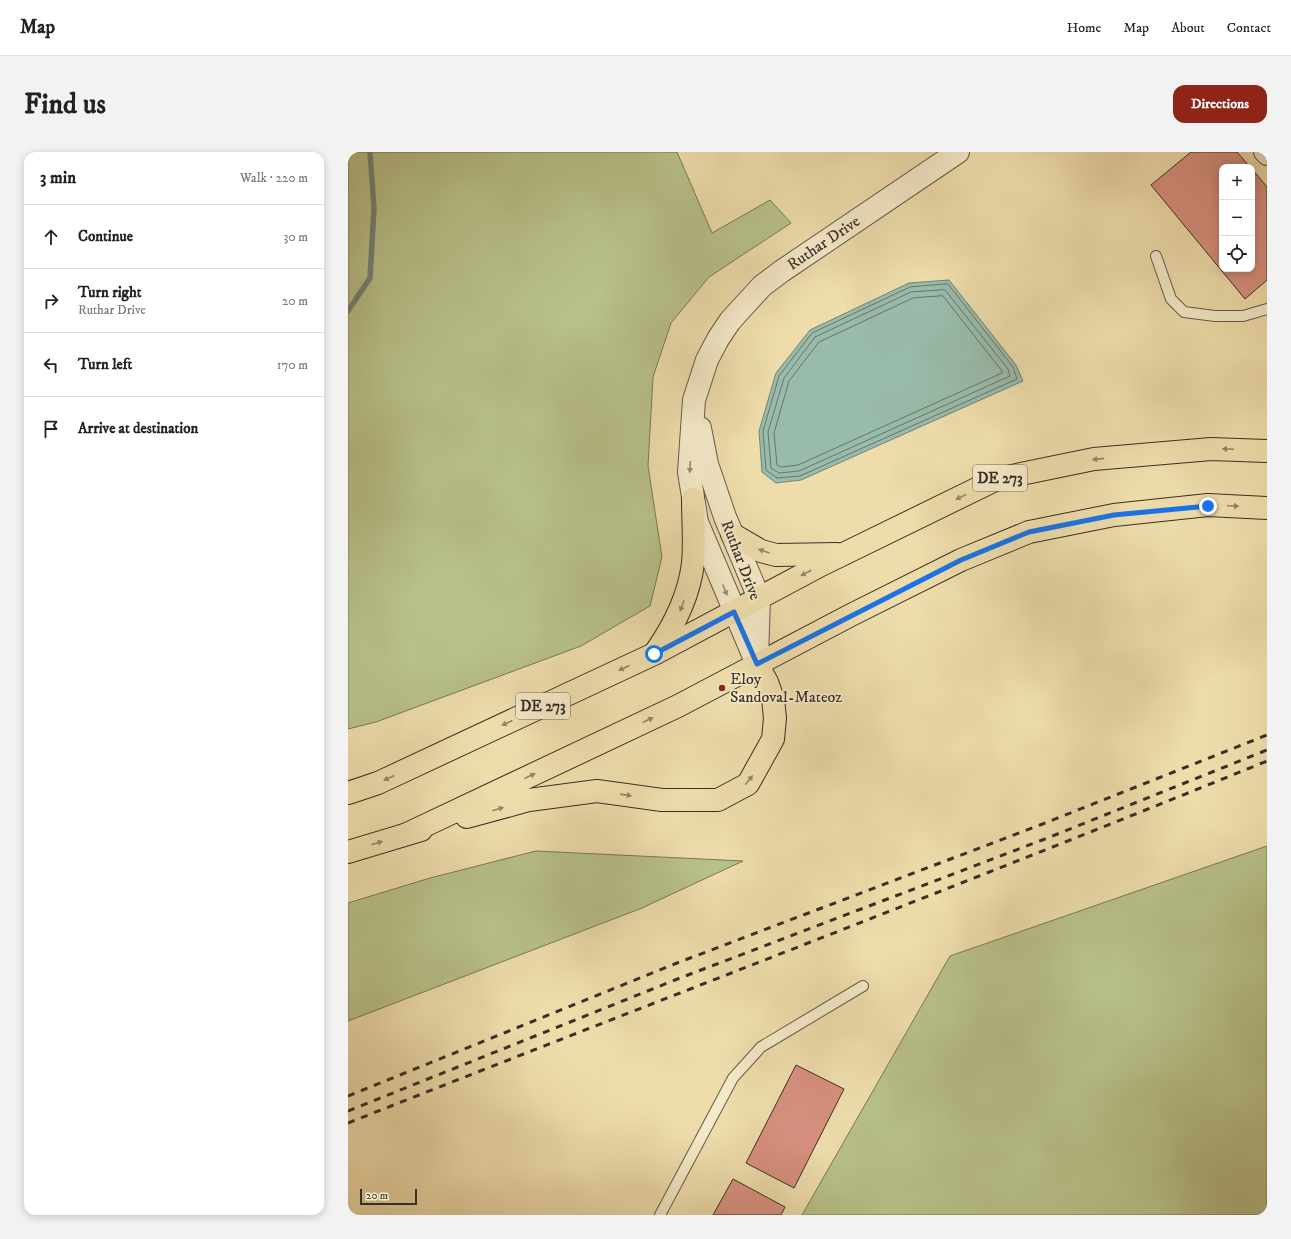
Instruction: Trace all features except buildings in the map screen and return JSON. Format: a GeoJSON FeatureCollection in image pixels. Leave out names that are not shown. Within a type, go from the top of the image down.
{"type":"FeatureCollection","features":[{"type":"Feature","properties":{"kind":"main road","name":"DE 273"},"geometry":{"type":"LineString","coordinates":[[348,793],[378,783],[654,654],[844,554],[997,479],[1094,459],[1210,449],[1267,450]]}},
{"type":"Feature","properties":{"kind":"main road"},"geometry":{"type":"LineString","coordinates":[[654,654],[668,635],[682,607],[693,564],[693,499]]}},
{"type":"Feature","properties":{"kind":"main road"},"geometry":{"type":"LineString","coordinates":[[407,834],[678,706],[961,560],[1029,532],[1114,515],[1208,506],[1267,508]]}},
{"type":"Feature","properties":{"kind":"main road"},"geometry":{"type":"LineString","coordinates":[[732,534],[761,551],[776,555],[844,554]]}},
{"type":"Feature","properties":{"kind":"main road"},"geometry":{"type":"LineString","coordinates":[[348,852],[529,800],[597,791],[662,800],[718,800],[748,784],[773,739],[775,718],[773,699],[767,682],[757,664]]}},
{"type":"Feature","properties":{"kind":"street","name":"Ruthar Drive"},"geometry":{"type":"LineString","coordinates":[[757,664],[697,522],[693,499],[689,472],[694,400],[707,360],[730,320],[762,286],[782,270],[958,152]]}},
{"type":"Feature","properties":{"kind":"street"},"geometry":{"type":"LineString","coordinates":[[1264,152],[1267,155]]}},
{"type":"Feature","properties":{"kind":"street","name":"Ruthar Drive"},"geometry":{"type":"LineString","coordinates":[[694,400],[707,464],[732,534],[759,598],[757,664]]}},
{"type":"Feature","properties":{"kind":"lane"},"geometry":{"type":"LineString","coordinates":[[1156,256],[1171,299],[1184,312],[1215,316],[1243,316],[1267,309]]}},
{"type":"Feature","properties":{"kind":"lane"},"geometry":{"type":"LineString","coordinates":[[660,1215],[732,1078],[761,1047],[863,986]]}},
{"type":"Feature","properties":{"kind":"green space"},"geometry":{"type":"Polygon","coordinates":[[[348,152],[677,152],[712,233],[770,200],[791,223],[709,277],[671,323],[653,377],[648,466],[662,557],[650,606],[581,646],[376,722],[348,729],[348,152]]]}},
{"type":"Feature","properties":{"kind":"green space"},"geometry":{"type":"Polygon","coordinates":[[[1267,846],[1267,1215],[802,1215],[950,956],[1267,846]]]}},
{"type":"Feature","properties":{"kind":"green space"},"geometry":{"type":"Polygon","coordinates":[[[536,851],[743,861],[642,908],[348,1021],[348,903],[430,878],[536,851]]]}},
{"type":"Feature","properties":{"kind":"water"},"geometry":{"type":"Polygon","coordinates":[[[949,280],[1016,365],[1023,381],[801,480],[776,483],[762,472],[759,431],[776,373],[810,330],[909,283],[949,280]]]}},
{"type":"Feature","properties":{"kind":"waterway"},"geometry":{"type":"LineString","coordinates":[[348,311],[370,278],[374,208],[370,152]]}},
{"type":"Feature","properties":{"kind":"railway"},"geometry":{"type":"LineString","coordinates":[[348,1096],[677,963],[1040,825],[1267,735]]}},
{"type":"Feature","properties":{"kind":"railway"},"geometry":{"type":"LineString","coordinates":[[348,1111],[680,978],[1045,839],[1267,750]]}},
{"type":"Feature","properties":{"kind":"railway"},"geometry":{"type":"LineString","coordinates":[[348,1123],[923,898],[1267,761]]}},
{"type":"Feature","properties":{"kind":"place","name":"Eloy Sandoval-Mateoz"},"geometry":{"type":"Point","coordinates":[722,688]}},
{"type":"Feature","properties":{"kind":"route"},"geometry":{"type":"LineString","coordinates":[[654,654],[734,612],[757,664],[961,560],[1029,532],[1114,515],[1208,506]]}}]}
